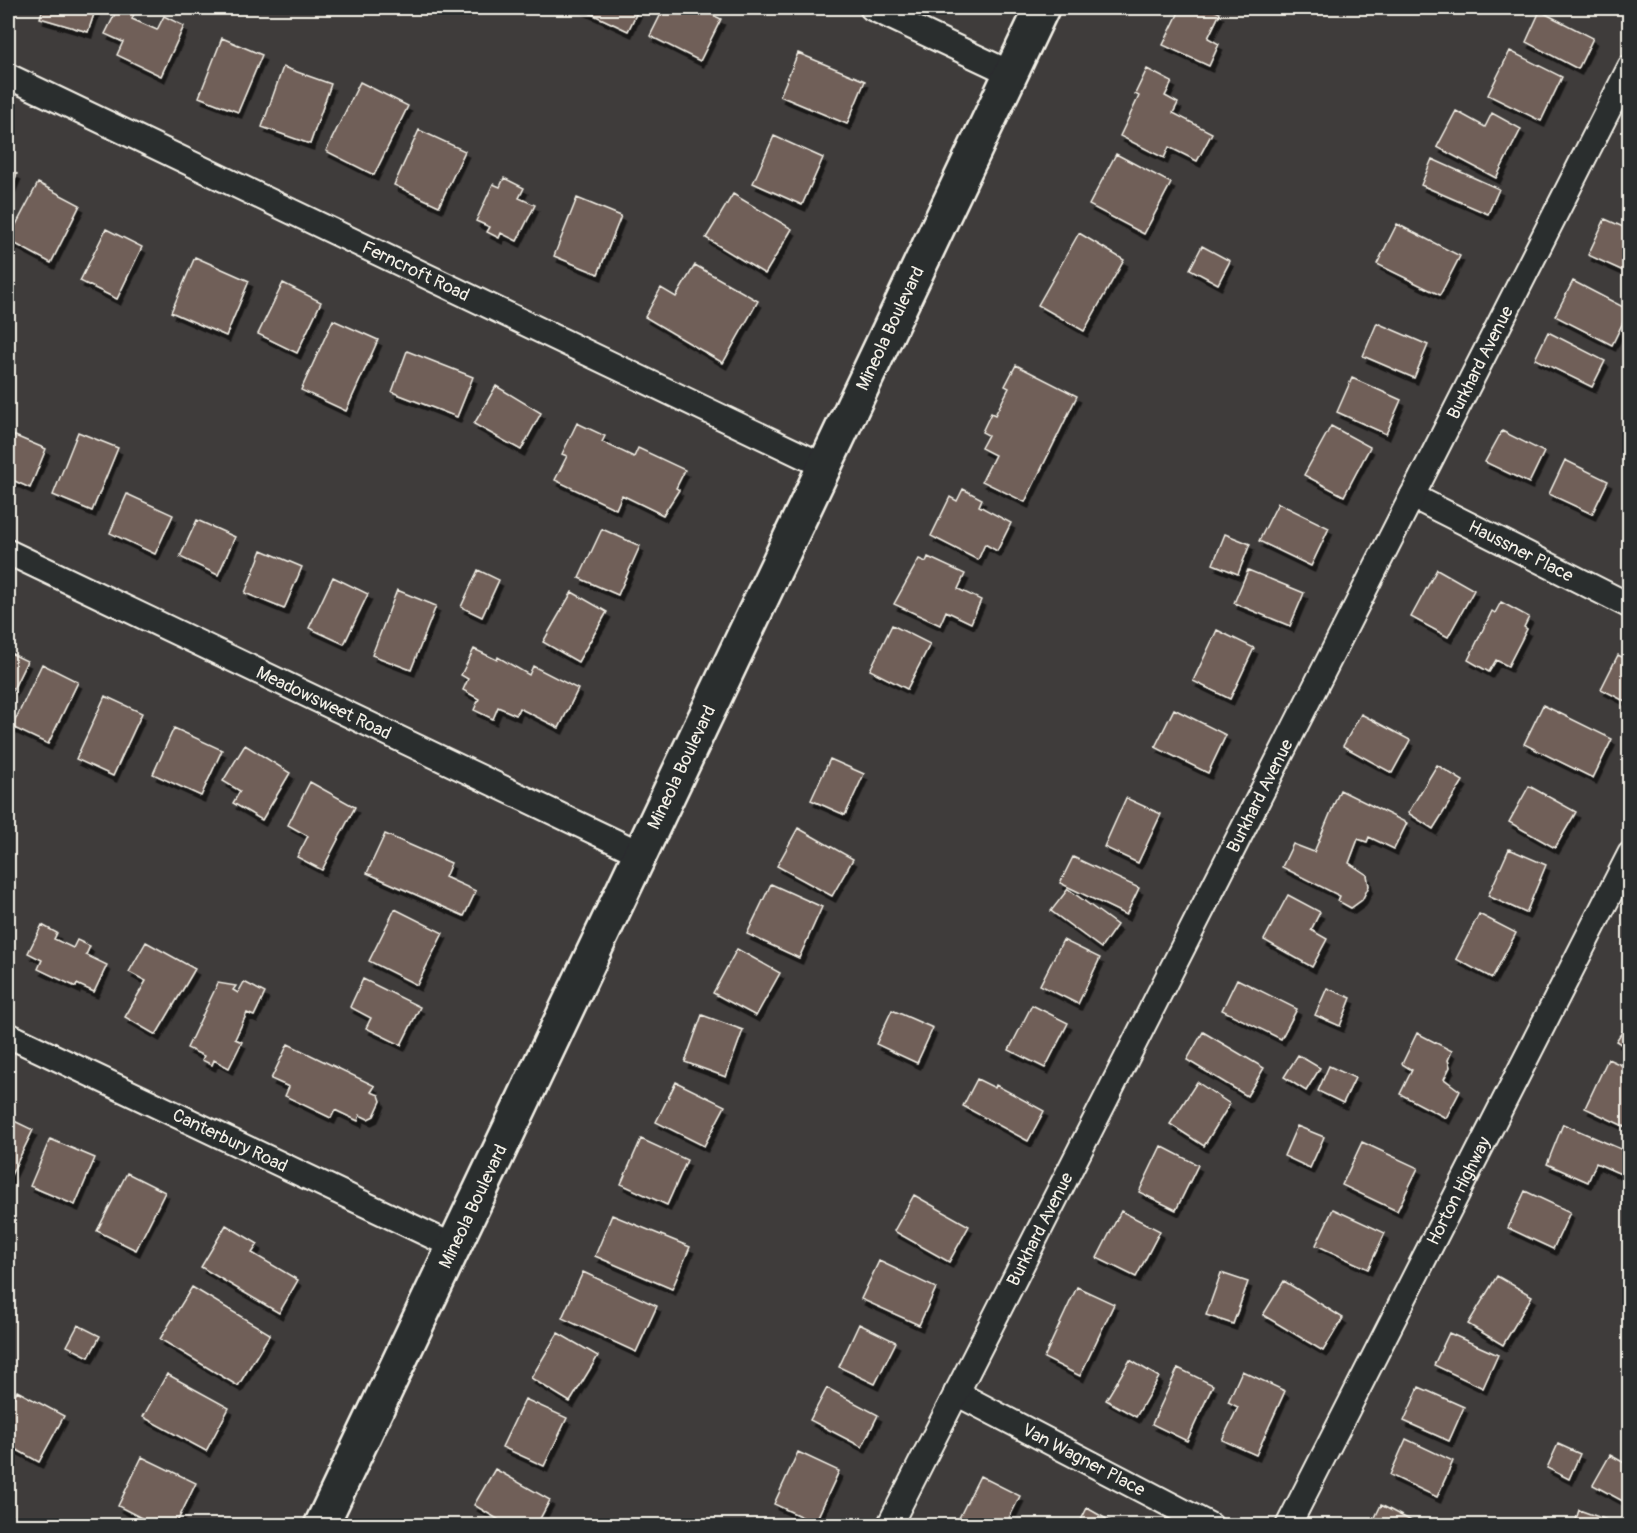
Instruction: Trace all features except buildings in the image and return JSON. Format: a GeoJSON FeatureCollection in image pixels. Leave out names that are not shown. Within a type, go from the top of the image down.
{"type":"FeatureCollection","features":[{"type":"Feature","properties":{"kind":"main road","name":"Mineola Boulevard"},"geometry":{"type":"LineString","coordinates":[[321,1526],[1042,8]]}},
{"type":"Feature","properties":{"kind":"street"},"geometry":{"type":"LineString","coordinates":[[872,8],[1010,73]]}},
{"type":"Feature","properties":{"kind":"street","name":"Burkhard Avenue"},"geometry":{"type":"LineString","coordinates":[[890,1526],[1629,67]]}},
{"type":"Feature","properties":{"kind":"street","name":"Ferncroft Road"},"geometry":{"type":"LineString","coordinates":[[8,76],[824,466]]}},
{"type":"Feature","properties":{"kind":"street","name":"Haussner Place"},"geometry":{"type":"LineString","coordinates":[[1412,496],[1629,606]]}},
{"type":"Feature","properties":{"kind":"street","name":"Meadowsweet Road"},"geometry":{"type":"LineString","coordinates":[[8,552],[639,854]]}},
{"type":"Feature","properties":{"kind":"street","name":"Horton Highway"},"geometry":{"type":"LineString","coordinates":[[1288,1526],[1629,854]]}},
{"type":"Feature","properties":{"kind":"street","name":"Canterbury Road"},"geometry":{"type":"LineString","coordinates":[[8,1035],[453,1246]]}},
{"type":"Feature","properties":{"kind":"street","name":"Van Wagner Place"},"geometry":{"type":"LineString","coordinates":[[956,1393],[1211,1526]]}}]}
